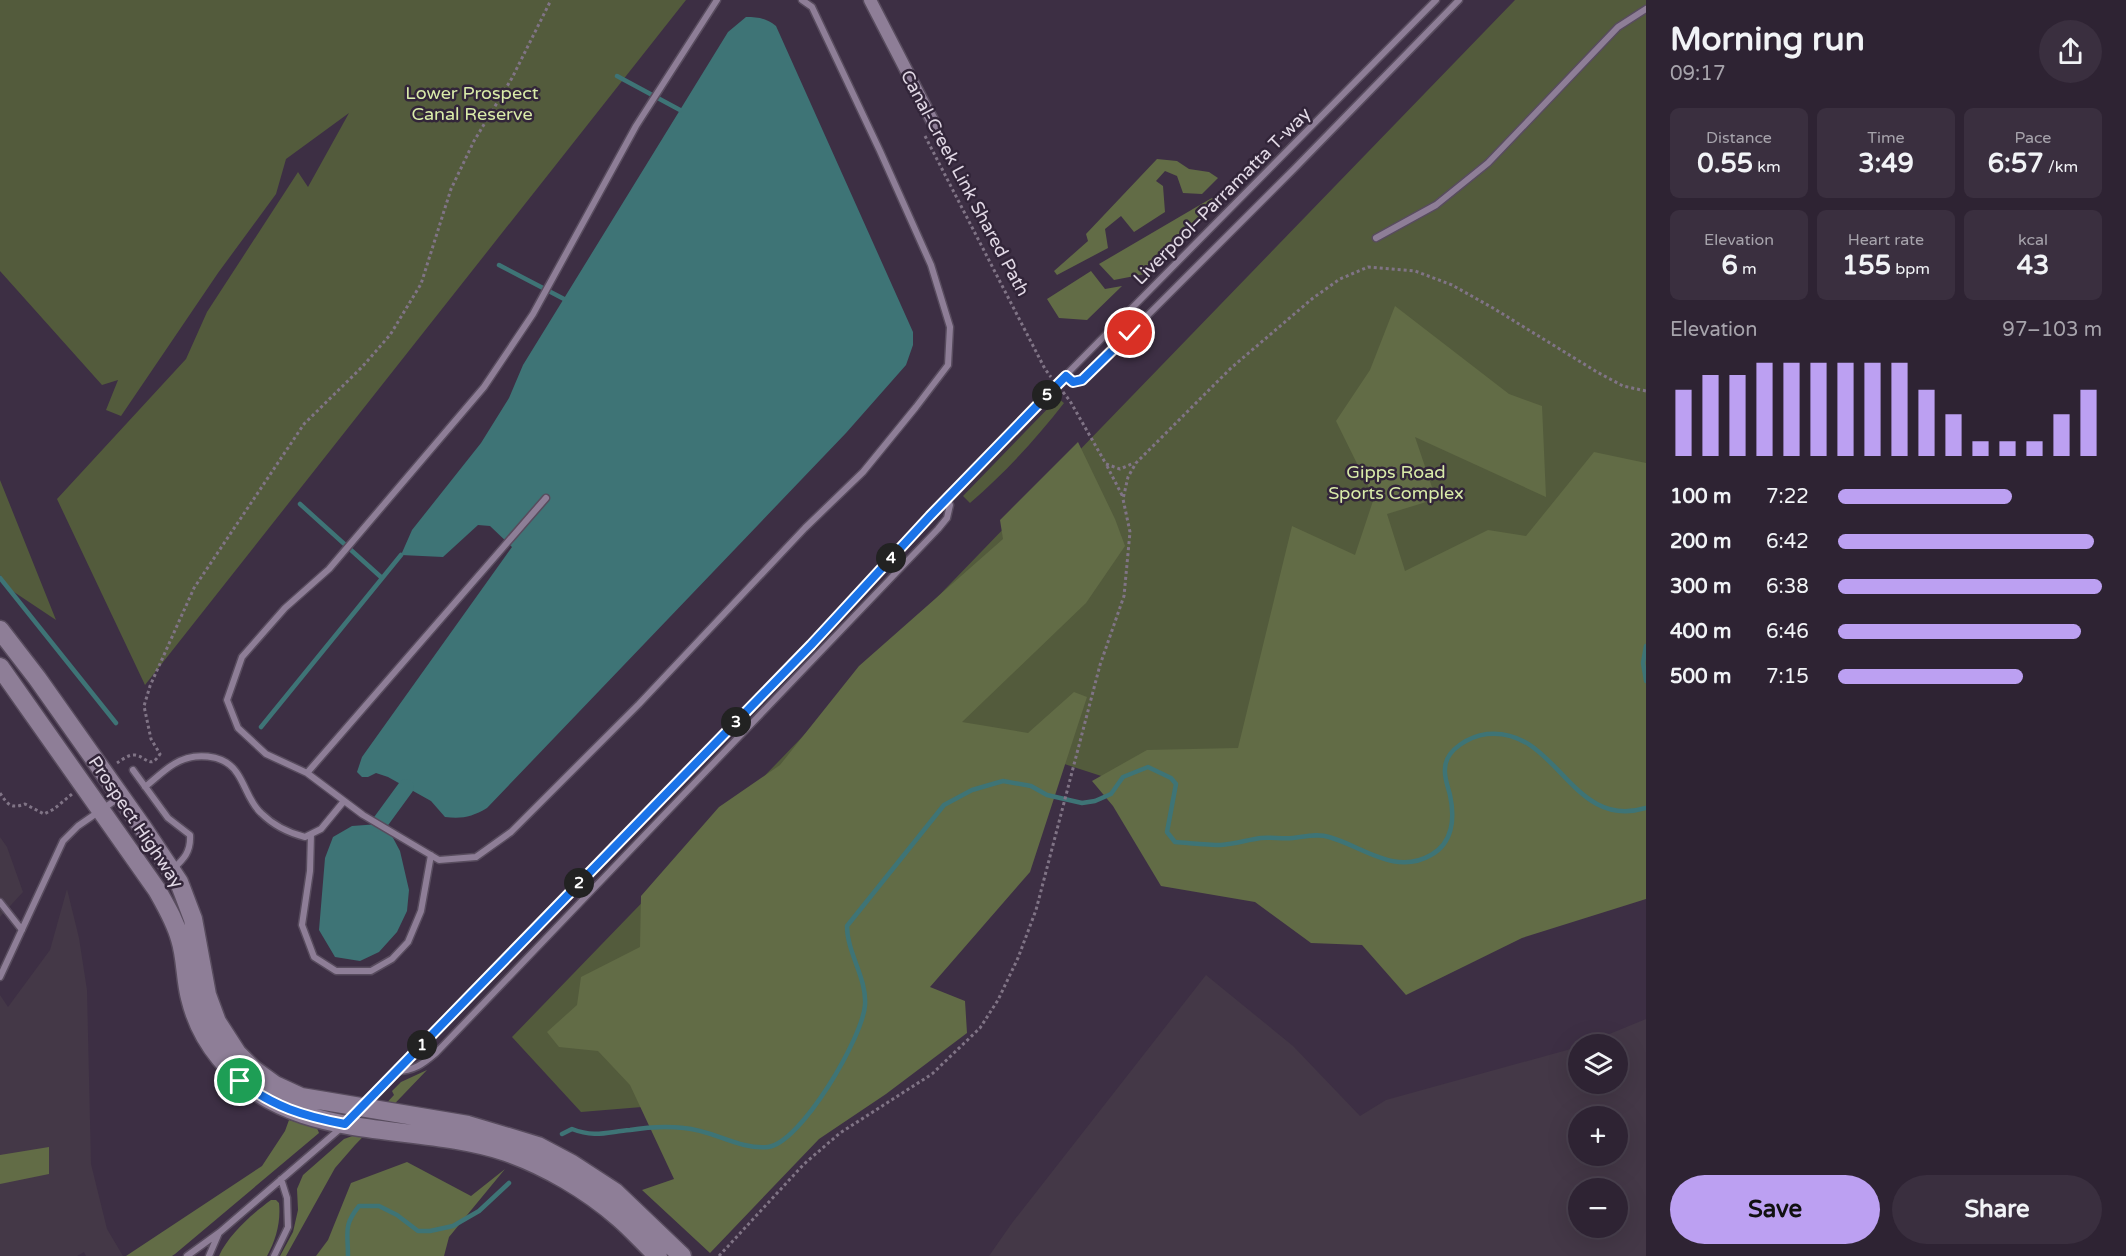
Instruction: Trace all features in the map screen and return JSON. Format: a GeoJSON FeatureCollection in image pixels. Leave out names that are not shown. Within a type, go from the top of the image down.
{"type":"FeatureCollection","features":[{"type":"Feature","properties":{"kind":"main road","name":"Prospect Highway"},"geometry":{"type":"LineString","coordinates":[[0,630],[38,678],[172,871],[193,919],[207,995],[217,1022],[237,1053],[253,1069],[289,1092],[319,1101],[485,1129],[508,1144]]}},
{"type":"Feature","properties":{"kind":"main road","name":"Prospect Highway"},"geometry":{"type":"LineString","coordinates":[[0,667],[157,890],[170,913],[181,942],[189,998],[193,1008],[206,1037],[240,1081],[268,1100],[290,1111],[345,1124],[458,1140],[508,1144]]}},
{"type":"Feature","properties":{"kind":"main road"},"geometry":{"type":"LineString","coordinates":[[508,1144],[538,1146],[572,1164],[610,1199],[682,1256]]}},
{"type":"Feature","properties":{"kind":"main road"},"geometry":{"type":"LineString","coordinates":[[610,1199],[620,1219],[658,1256]]}},
{"type":"Feature","properties":{"kind":"street"},"geometry":{"type":"LineString","coordinates":[[870,0],[935,126]]}},
{"type":"Feature","properties":{"kind":"lane"},"geometry":{"type":"LineString","coordinates":[[717,0],[636,126],[533,314],[484,387],[329,569],[285,608],[242,657],[227,700],[238,728],[266,754],[307,773],[363,815],[439,860],[476,857],[511,832],[639,704],[806,528],[863,472],[948,365],[950,327],[932,265],[832,46],[812,8],[802,0]]}},
{"type":"Feature","properties":{"kind":"lane","name":"Liverpool–Parramatta T-way"},"geometry":{"type":"LineString","coordinates":[[187,1256],[220,1232],[361,1108],[811,645],[1066,376],[1436,0]]}},
{"type":"Feature","properties":{"kind":"lane"},"geometry":{"type":"LineString","coordinates":[[1066,376],[1073,382],[1077,382],[1088,375],[1294,170],[1459,0]]}},
{"type":"Feature","properties":{"kind":"lane"},"geometry":{"type":"LineString","coordinates":[[1376,238],[1436,205],[1488,163],[1618,27],[1646,9]]}},
{"type":"Feature","properties":{"kind":"lane"},"geometry":{"type":"LineString","coordinates":[[307,773],[546,498]]}},
{"type":"Feature","properties":{"kind":"lane"},"geometry":{"type":"LineString","coordinates":[[396,1071],[409,1071],[422,1065],[436,1053],[656,825],[938,529],[949,514],[951,505],[947,499]]}},
{"type":"Feature","properties":{"kind":"lane"},"geometry":{"type":"LineString","coordinates":[[146,787],[175,763],[189,757],[211,757],[226,762],[237,772],[249,797],[261,813],[289,833],[305,837],[321,829],[344,801]]}},
{"type":"Feature","properties":{"kind":"lane"},"geometry":{"type":"LineString","coordinates":[[133,770],[168,818],[190,835],[191,846],[182,861],[172,871]]}},
{"type":"Feature","properties":{"kind":"lane"},"geometry":{"type":"LineString","coordinates":[[0,977],[63,841],[78,826],[121,797]]}},
{"type":"Feature","properties":{"kind":"lane"},"geometry":{"type":"LineString","coordinates":[[311,834],[310,871],[303,925],[314,957],[336,971],[371,971],[392,959],[408,942],[421,911],[431,855]]}},
{"type":"Feature","properties":{"kind":"lane"},"geometry":{"type":"LineString","coordinates":[[0,902],[3,910],[22,930]]}},
{"type":"Feature","properties":{"kind":"lane"},"geometry":{"type":"LineString","coordinates":[[274,1256],[288,1227],[287,1198],[281,1179]]}},
{"type":"Feature","properties":{"kind":"lane","name":"Liverpool–Parramatta T-way"},"geometry":{"type":"LineString","coordinates":[[209,1256],[220,1232]]}},
{"type":"Feature","properties":{"kind":"path"},"geometry":{"type":"LineString","coordinates":[[114,764],[129,756],[136,755],[146,762],[151,762],[159,756],[151,739],[144,706],[158,665],[194,588],[304,424],[362,367],[390,335],[421,284],[451,189],[474,141],[512,78],[551,0]]}},
{"type":"Feature","properties":{"kind":"path","name":"Canal-Creek Link Shared Path"},"geometry":{"type":"LineString","coordinates":[[925,135],[1045,369],[1052,378]]}},
{"type":"Feature","properties":{"kind":"path"},"geometry":{"type":"LineString","coordinates":[[1123,499],[1128,477],[1136,463],[1232,368],[1313,298],[1340,279],[1368,267],[1415,271],[1452,285],[1597,372],[1623,386],[1646,391]]}},
{"type":"Feature","properties":{"kind":"path"},"geometry":{"type":"LineString","coordinates":[[719,1256],[804,1164],[840,1133],[932,1074],[980,1028],[998,1000],[1018,958],[1036,910],[1100,665],[1124,596],[1130,532],[1123,499],[1116,481],[1062,391]]}},
{"type":"Feature","properties":{"kind":"path"},"geometry":{"type":"LineString","coordinates":[[1106,464],[1120,468],[1136,463]]}},
{"type":"Feature","properties":{"kind":"path"},"geometry":{"type":"LineString","coordinates":[[0,793],[8,806],[25,804],[44,814],[54,809],[66,798]]}},
{"type":"Feature","properties":{"kind":"shaded area"},"geometry":{"type":"Polygon","coordinates":[[[746,17],[762,18],[776,26],[913,332],[913,345],[906,365],[846,433],[487,808],[467,817],[445,817],[431,801],[388,777],[376,773],[362,777],[357,772],[362,757],[512,547],[490,526],[478,525],[443,557],[401,555],[412,530],[481,443],[509,398],[523,365],[728,32],[746,17]]]}},
{"type":"Feature","properties":{"kind":"shaded area"},"geometry":{"type":"Polygon","coordinates":[[[379,824],[392,836],[400,851],[409,890],[407,911],[397,932],[379,952],[360,961],[335,957],[319,930],[325,858],[333,837],[352,826],[379,824]]]}},
{"type":"Feature","properties":{"kind":"shaded area"},"geometry":{"type":"Polygon","coordinates":[[[0,837],[7,847],[23,892],[0,917],[0,837]]]}},
{"type":"Feature","properties":{"kind":"shaded area"},"geometry":{"type":"Polygon","coordinates":[[[67,889],[79,938],[87,990],[91,1164],[107,1229],[123,1256],[86,1256],[84,1252],[77,1256],[0,1256],[0,995],[8,1007],[50,950],[67,889]]]}},
{"type":"Feature","properties":{"kind":"shaded area"},"geometry":{"type":"Polygon","coordinates":[[[1206,975],[1293,1046],[1360,1116],[1386,1100],[1568,1050],[1568,1094],[1628,1094],[1628,1034],[1609,1034],[1646,1019],[1646,1256],[989,1256],[1012,1223],[1206,975]]]}},
{"type":"Feature","properties":{"kind":"green space","name":"Lower Prospect Canal Reserve"},"geometry":{"type":"Polygon","coordinates":[[[0,0],[686,0],[145,685],[57,499],[186,359],[207,312],[298,172],[308,187],[349,113],[286,159],[276,194],[218,273],[121,416],[106,410],[118,380],[102,385],[0,271],[0,0]]]}},
{"type":"Feature","properties":{"kind":"green space","name":"Gipps Road Sports Complex"},"geometry":{"type":"Polygon","coordinates":[[[1515,0],[1646,0],[1646,617],[1172,799],[1049,759],[642,1107],[581,1112],[512,1037],[1515,0]]]}},
{"type":"Feature","properties":{"kind":"green space"},"geometry":{"type":"Polygon","coordinates":[[[1157,159],[1177,161],[1189,169],[1209,172],[1218,178],[1202,194],[1183,193],[1177,176],[1165,171],[1156,181],[1163,186],[1165,212],[1134,232],[1121,216],[1105,229],[1108,248],[1057,275],[1054,271],[1088,241],[1086,234],[1157,159]]]}},
{"type":"Feature","properties":{"kind":"green space"},"geometry":{"type":"Polygon","coordinates":[[[1228,191],[1145,274],[1114,280],[1099,264],[1210,199],[1228,191]]]}},
{"type":"Feature","properties":{"kind":"green space"},"geometry":{"type":"Polygon","coordinates":[[[1091,271],[1105,289],[1122,286],[1087,320],[1059,318],[1047,299],[1091,271]]]}},
{"type":"Feature","properties":{"kind":"green space"},"geometry":{"type":"Polygon","coordinates":[[[1395,306],[1509,394],[1542,406],[1546,497],[1415,437],[1436,499],[1387,514],[1405,571],[1488,530],[1526,536],[1594,452],[1646,463],[1646,899],[1522,938],[1406,995],[1362,945],[1311,943],[1255,902],[1161,886],[1113,806],[1092,781],[1147,750],[1238,748],[1292,526],[1355,555],[1374,498],[1336,421],[1370,370],[1395,306]]]}},
{"type":"Feature","properties":{"kind":"green space"},"geometry":{"type":"Polygon","coordinates":[[[1058,398],[1064,403],[1042,430],[1008,468],[970,503],[963,496],[1058,398]]]}},
{"type":"Feature","properties":{"kind":"green space"},"geometry":{"type":"Polygon","coordinates":[[[1078,442],[1115,519],[1125,546],[1086,603],[962,722],[1028,733],[1074,692],[1087,697],[1030,872],[930,987],[965,1001],[967,1033],[886,1094],[819,1139],[710,1253],[642,1190],[674,1179],[630,1085],[598,1051],[559,1047],[547,1032],[577,1005],[581,977],[640,947],[641,896],[719,807],[780,765],[859,666],[1003,539],[1000,520],[1078,442]]]}},
{"type":"Feature","properties":{"kind":"green space"},"geometry":{"type":"Polygon","coordinates":[[[0,480],[56,620],[8,588],[0,575],[0,480]]]}},
{"type":"Feature","properties":{"kind":"green space"},"geometry":{"type":"Polygon","coordinates":[[[427,1070],[335,1168],[286,1256],[280,1256],[293,1232],[298,1210],[297,1189],[303,1175],[344,1139],[358,1134],[394,1095],[392,1091],[401,1082],[427,1070]]]}},
{"type":"Feature","properties":{"kind":"green space"},"geometry":{"type":"Polygon","coordinates":[[[289,1120],[317,1128],[319,1133],[172,1256],[126,1256],[262,1166],[285,1131],[289,1120]]]}},
{"type":"Feature","properties":{"kind":"green space"},"geometry":{"type":"Polygon","coordinates":[[[49,1147],[49,1174],[0,1184],[0,1155],[49,1147]]]}},
{"type":"Feature","properties":{"kind":"green space"},"geometry":{"type":"Polygon","coordinates":[[[407,1162],[471,1196],[505,1169],[449,1237],[444,1256],[316,1256],[328,1240],[351,1183],[407,1162]]]}},
{"type":"Feature","properties":{"kind":"green space"},"geometry":{"type":"Polygon","coordinates":[[[271,1200],[279,1203],[279,1217],[273,1244],[267,1256],[219,1256],[235,1232],[271,1200]]]}},
{"type":"Feature","properties":{"kind":"waterway"},"geometry":{"type":"LineString","coordinates":[[617,76],[680,110]]}},
{"type":"Feature","properties":{"kind":"waterway"},"geometry":{"type":"LineString","coordinates":[[499,265],[564,299]]}},
{"type":"Feature","properties":{"kind":"waterway"},"geometry":{"type":"LineString","coordinates":[[300,504],[382,578]]}},
{"type":"Feature","properties":{"kind":"waterway"},"geometry":{"type":"LineString","coordinates":[[261,727],[401,555]]}},
{"type":"Feature","properties":{"kind":"waterway"},"geometry":{"type":"LineString","coordinates":[[0,578],[116,723]]}},
{"type":"Feature","properties":{"kind":"waterway"},"geometry":{"type":"LineString","coordinates":[[1646,646],[1643,663],[1646,681]]}},
{"type":"Feature","properties":{"kind":"waterway"},"geometry":{"type":"LineString","coordinates":[[562,1134],[572,1129],[594,1134],[670,1127],[705,1132],[747,1146],[768,1147],[782,1141],[813,1109],[842,1063],[862,1020],[865,995],[850,946],[847,926],[944,805],[972,790],[1003,781],[1031,786],[1047,795],[1082,803],[1095,801],[1111,794],[1123,777],[1148,767],[1171,778],[1176,784],[1167,832],[1175,842],[1221,845],[1261,838],[1320,835],[1392,861],[1418,861],[1438,850],[1444,844],[1451,829],[1452,812],[1445,775],[1449,755],[1467,741],[1487,734],[1511,736],[1531,746],[1581,793],[1599,805],[1620,811],[1646,808]]}},
{"type":"Feature","properties":{"kind":"waterway"},"geometry":{"type":"LineString","coordinates":[[379,824],[406,787]]}},
{"type":"Feature","properties":{"kind":"waterway"},"geometry":{"type":"LineString","coordinates":[[348,1256],[348,1224],[359,1206],[379,1206],[397,1215],[418,1231],[430,1231],[453,1226],[479,1211],[509,1183]]}},
{"type":"Feature","properties":{"kind":"route"},"geometry":{"type":"LineString","coordinates":[[240,1081],[259,1095],[290,1111],[316,1119],[345,1124],[811,645],[930,516],[1058,384],[1066,376],[1073,382],[1082,380],[1130,333]]}}]}
